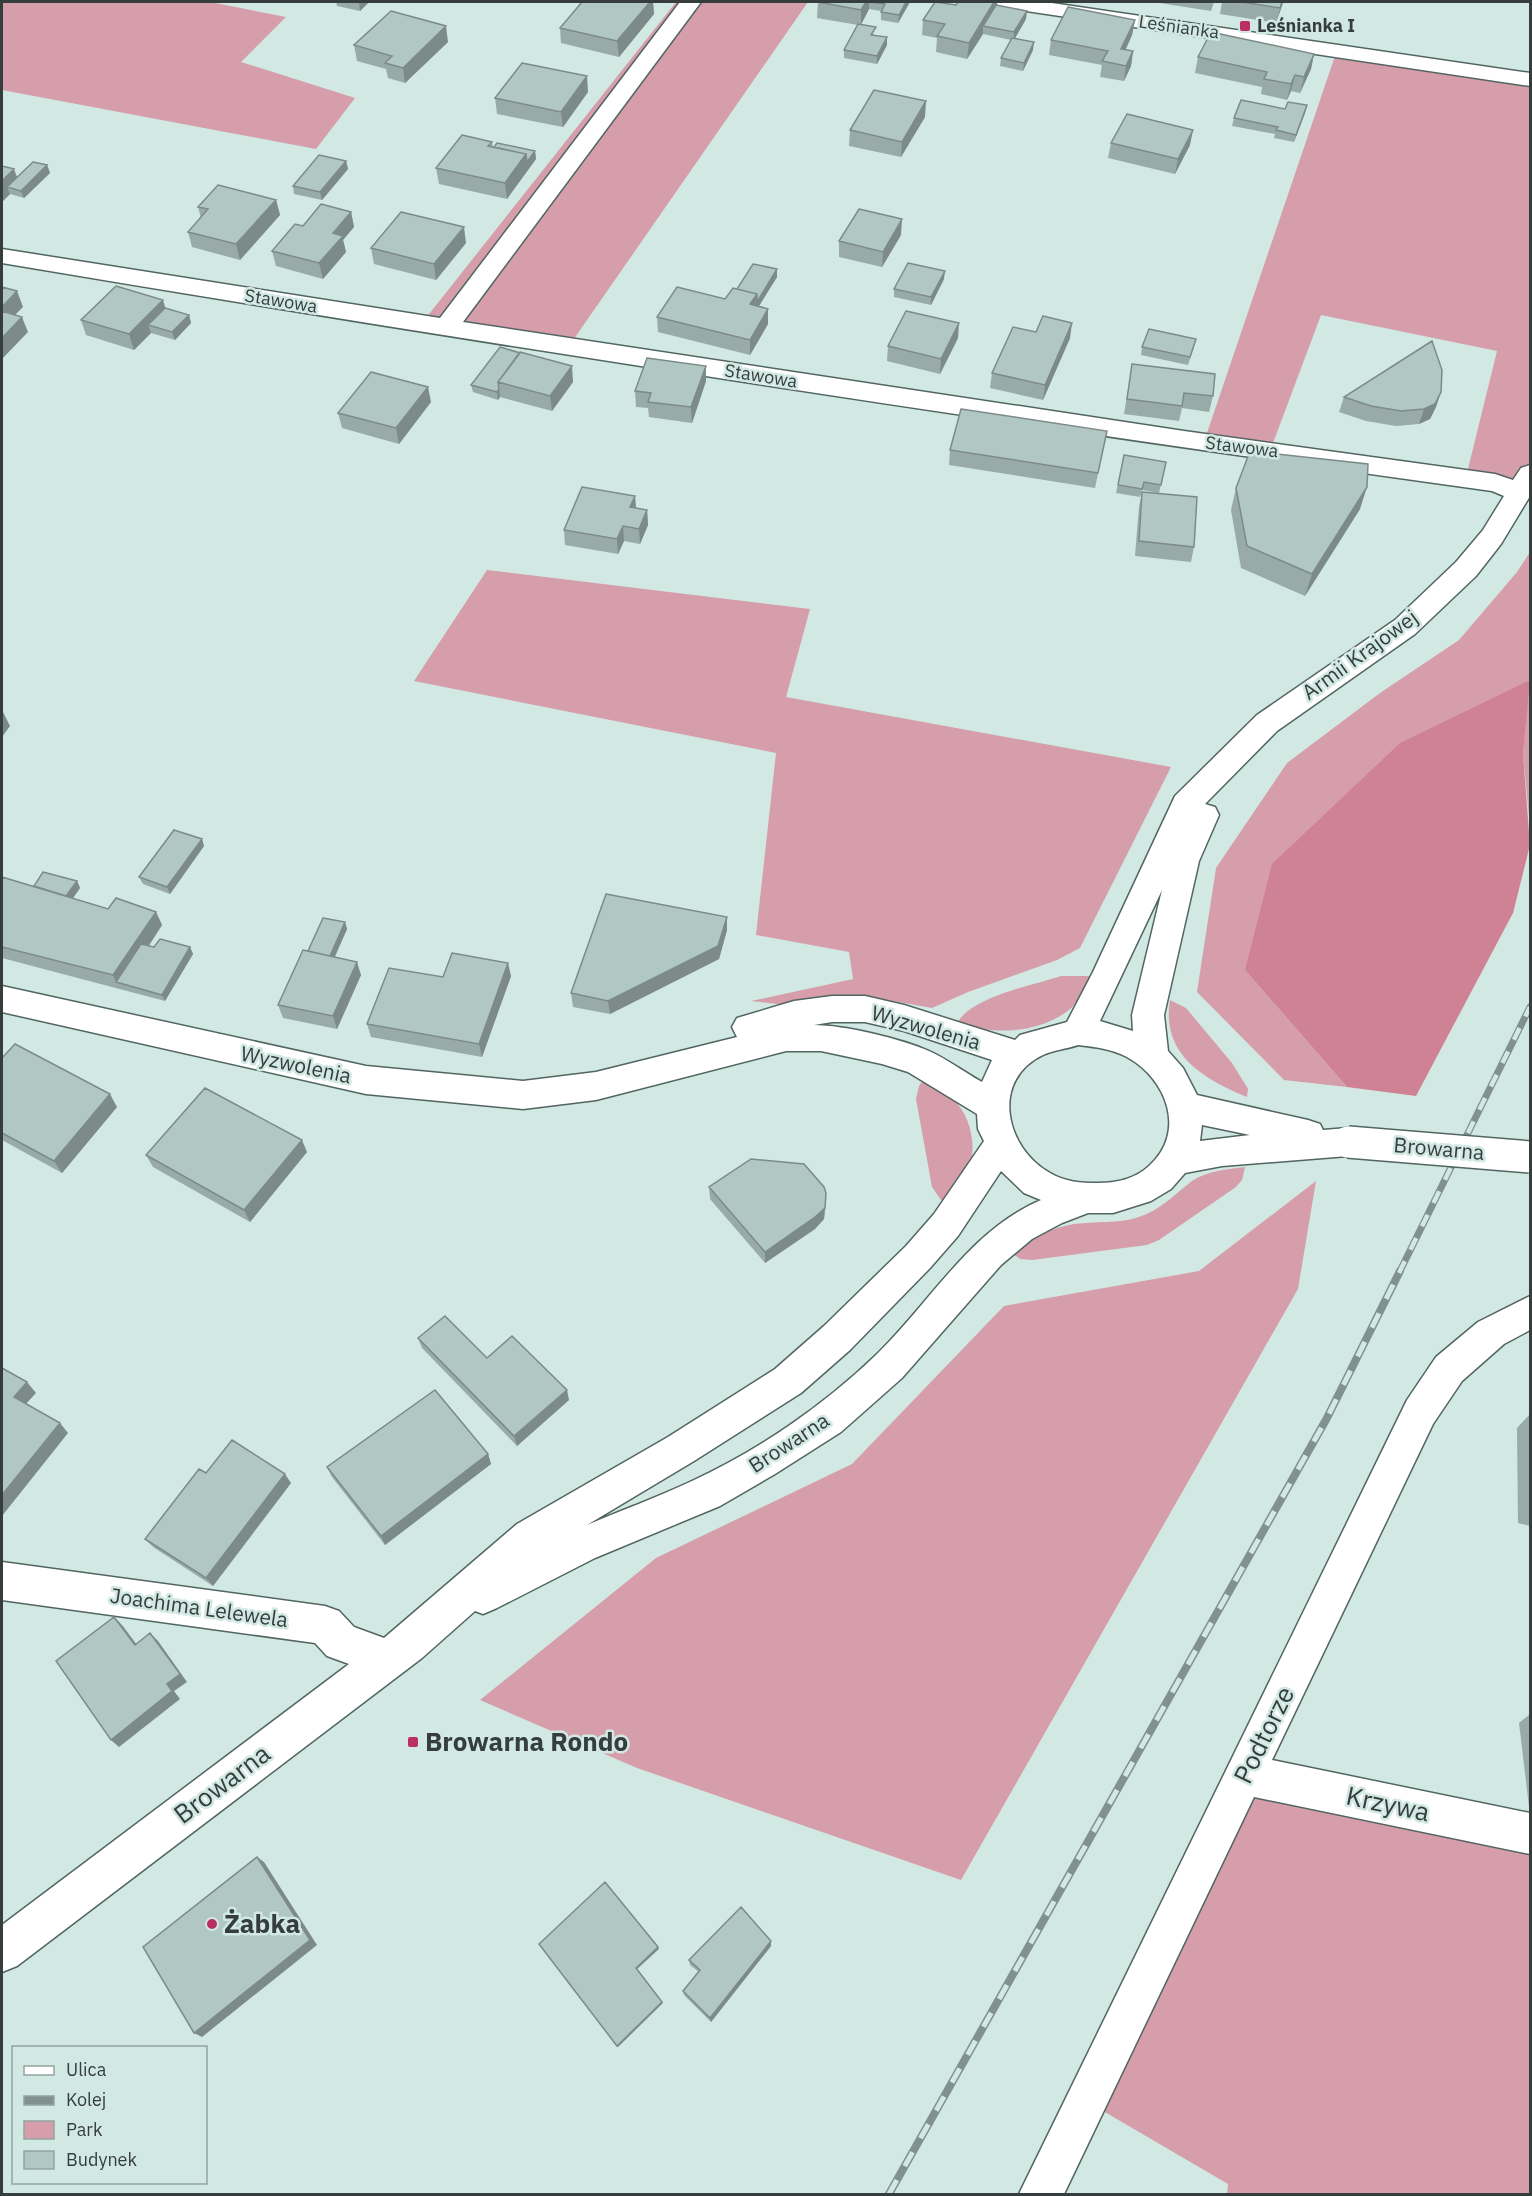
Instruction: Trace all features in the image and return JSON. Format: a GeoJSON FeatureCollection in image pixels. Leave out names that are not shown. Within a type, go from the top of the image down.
{"type":"FeatureCollection","features":[{"type":"Feature","properties":{"kind":"street"},"geometry":{"type":"LineString","coordinates":[[446,327],[690,2]]}},
{"type":"Feature","properties":{"kind":"street","name":"Leśnianka"},"geometry":{"type":"LineString","coordinates":[[1006,2],[1530,80]]}},
{"type":"Feature","properties":{"kind":"street","name":"Stawowa"},"geometry":{"type":"LineString","coordinates":[[2,256],[446,327],[1184,440],[1495,483],[1525,483]]}},
{"type":"Feature","properties":{"kind":"street","name":"Armii Krajowej"},"geometry":{"type":"LineString","coordinates":[[1078,1032],[1108,974],[1186,804],[1267,723],[1405,627],[1466,569],[1492,537],[1525,483]]}},
{"type":"Feature","properties":{"kind":"street","name":"Armii Krajowej"},"geometry":{"type":"LineString","coordinates":[[1152,1057],[1148,1015],[1173,902],[1184,861],[1222,768]]}},
{"type":"Feature","properties":{"kind":"street","name":"Wyzwolenia"},"geometry":{"type":"LineString","coordinates":[[2,999],[366,1080],[523,1095],[596,1086],[786,1038],[821,1038],[882,1050],[918,1061],[991,1105]]}},
{"type":"Feature","properties":{"kind":"street","name":"Wyzwolenia"},"geometry":{"type":"LineString","coordinates":[[596,1086],[713,1036],[794,1014],[832,1009],[865,1009],[904,1018],[1016,1054]]}},
{"type":"Feature","properties":{"kind":"street"},"geometry":{"type":"LineString","coordinates":[[1078,1032],[1113,1037],[1134,1045],[1152,1057],[1179,1088],[1186,1107],[1187,1134],[1178,1160],[1162,1178],[1140,1191],[1113,1198],[1084,1199],[1058,1193],[1034,1181],[1014,1165],[1000,1145],[992,1122],[991,1105],[997,1078],[1016,1054],[1045,1038],[1078,1032]]}},
{"type":"Feature","properties":{"kind":"street","name":"Browarna"},"geometry":{"type":"LineString","coordinates":[[1186,1107],[1348,1142],[1530,1157]]}},
{"type":"Feature","properties":{"kind":"street","name":"Browarna"},"geometry":{"type":"LineString","coordinates":[[1178,1160],[1232,1151],[1348,1142]]}},
{"type":"Feature","properties":{"kind":"street","name":"Browarna"},"geometry":{"type":"LineString","coordinates":[[2,1951],[388,1659],[441,1616],[530,1537],[681,1449],[788,1381],[837,1338],[918,1257],[946,1225],[1000,1145]]}},
{"type":"Feature","properties":{"kind":"street","name":"Browarna"},"geometry":{"type":"LineString","coordinates":[[441,1616],[582,1545],[707,1493],[762,1462],[828,1420],[889,1366],[989,1254],[1020,1228],[1050,1212],[1084,1199]]}},
{"type":"Feature","properties":{"kind":"street","name":"Podtorze"},"geometry":{"type":"LineString","coordinates":[[1041,2194],[1420,1412],[1449,1369],[1491,1333],[1530,1312]]}},
{"type":"Feature","properties":{"kind":"street","name":"Joachima Lelewela"},"geometry":{"type":"LineString","coordinates":[[2,1581],[325,1625],[341,1642],[388,1659]]}},
{"type":"Feature","properties":{"kind":"street","name":"Krzywa"},"geometry":{"type":"LineString","coordinates":[[1245,1774],[1530,1834]]}},
{"type":"Feature","properties":{"kind":"green space"},"geometry":{"type":"Polygon","coordinates":[[[2,2],[210,2],[286,17],[241,62],[355,98],[316,149],[2,90],[2,2]]]}},
{"type":"Feature","properties":{"kind":"green space"},"geometry":{"type":"Polygon","coordinates":[[[676,2],[808,2],[569,346],[422,323],[676,2]]]}},
{"type":"Feature","properties":{"kind":"green space"},"geometry":{"type":"Polygon","coordinates":[[[1337,50],[1530,80],[1530,474],[1520,492],[1467,473],[1497,351],[1321,315],[1273,443],[1207,433],[1337,50]]]}},
{"type":"Feature","properties":{"kind":"green space"},"geometry":{"type":"Polygon","coordinates":[[[1530,552],[1530,827],[1523,754],[1529,680],[1245,970],[1347,1087],[1284,1080],[1197,992],[1216,868],[1287,763],[1380,693],[1459,640],[1517,572],[1530,552]]]}},
{"type":"Feature","properties":{"kind":"green space"},"geometry":{"type":"Polygon","coordinates":[[[487,570],[810,609],[786,697],[1171,767],[1080,948],[1057,960],[968,992],[932,1008],[859,995],[786,1005],[751,1001],[853,979],[849,952],[756,935],[776,753],[414,681],[487,570]]]}},
{"type":"Feature","properties":{"kind":"green space"},"geometry":{"type":"Polygon","coordinates":[[[1061,976],[1089,976],[1090,978],[1075,1003],[1057,1018],[1029,1028],[1014,1030],[985,1029],[957,1023],[965,1014],[989,999],[1061,976]]]}},
{"type":"Feature","properties":{"kind":"green space"},"geometry":{"type":"Polygon","coordinates":[[[1170,1000],[1186,1008],[1232,1063],[1248,1089],[1247,1097],[1201,1073],[1179,1050],[1172,1036],[1169,1019],[1170,1000]]]}},
{"type":"Feature","properties":{"kind":"green space"},"geometry":{"type":"Polygon","coordinates":[[[925,1078],[946,1092],[959,1105],[971,1132],[972,1153],[968,1172],[947,1204],[941,1200],[932,1187],[916,1099],[919,1086],[925,1078]]]}},
{"type":"Feature","properties":{"kind":"green space"},"geometry":{"type":"Polygon","coordinates":[[[1245,1167],[1242,1180],[1236,1187],[1159,1240],[1147,1245],[1032,1260],[1020,1259],[1012,1253],[1026,1243],[1057,1228],[1082,1223],[1123,1221],[1139,1217],[1160,1206],[1192,1181],[1204,1175],[1245,1167]]]}},
{"type":"Feature","properties":{"kind":"green space"},"geometry":{"type":"Polygon","coordinates":[[[1316,1181],[1298,1289],[961,1880],[637,1768],[480,1700],[656,1558],[852,1464],[1004,1306],[1199,1271],[1316,1181]]]}},
{"type":"Feature","properties":{"kind":"green space"},"geometry":{"type":"Polygon","coordinates":[[[1245,1775],[1530,1834],[1530,2194],[1227,2194],[1228,2184],[1086,2101],[1245,1775]]]}},
{"type":"Feature","properties":{"kind":"shaded area"},"geometry":{"type":"Polygon","coordinates":[[[1530,680],[1523,754],[1530,845],[1513,913],[1416,1096],[1347,1087],[1245,970],[1272,864],[1400,743],[1530,680]]]}},
{"type":"Feature","properties":{"kind":"building"},"geometry":{"type":"Polygon","coordinates":[[[582,2],[650,2],[617,41],[560,28],[582,2]]]}},
{"type":"Feature","properties":{"kind":"building"},"geometry":{"type":"Polygon","coordinates":[[[818,2],[866,2],[861,10],[818,2]]]}},
{"type":"Feature","properties":{"kind":"building"},"geometry":{"type":"Polygon","coordinates":[[[871,2],[906,2],[899,15],[881,12],[885,4],[871,2]]]}},
{"type":"Feature","properties":{"kind":"building"},"geometry":{"type":"Polygon","coordinates":[[[935,2],[956,5],[958,2],[994,2],[969,43],[937,36],[945,24],[923,20],[935,2]]]}},
{"type":"Feature","properties":{"kind":"building"},"geometry":{"type":"Polygon","coordinates":[[[1242,2],[1282,2],[1280,8],[1242,2]]]}},
{"type":"Feature","properties":{"kind":"building"},"geometry":{"type":"Polygon","coordinates":[[[996,5],[1027,11],[1014,32],[983,26],[996,5]]]}},
{"type":"Feature","properties":{"kind":"building"},"geometry":{"type":"Polygon","coordinates":[[[1068,7],[1135,20],[1121,49],[1133,51],[1126,66],[1102,61],[1108,51],[1051,40],[1068,7]]]}},
{"type":"Feature","properties":{"kind":"building"},"geometry":{"type":"Polygon","coordinates":[[[391,11],[446,26],[403,68],[385,63],[392,56],[354,45],[391,11]]]}},
{"type":"Feature","properties":{"kind":"building"},"geometry":{"type":"Polygon","coordinates":[[[858,24],[876,27],[871,35],[887,37],[877,56],[844,50],[858,24]]]}},
{"type":"Feature","properties":{"kind":"building"},"geometry":{"type":"Polygon","coordinates":[[[1211,32],[1314,54],[1304,77],[1295,75],[1291,84],[1264,79],[1267,72],[1198,57],[1211,32]]]}},
{"type":"Feature","properties":{"kind":"building"},"geometry":{"type":"Polygon","coordinates":[[[1012,38],[1034,42],[1024,63],[1001,58],[1012,38]]]}},
{"type":"Feature","properties":{"kind":"building"},"geometry":{"type":"Polygon","coordinates":[[[522,63],[587,76],[561,112],[495,98],[522,63]]]}},
{"type":"Feature","properties":{"kind":"building"},"geometry":{"type":"Polygon","coordinates":[[[874,90],[926,101],[902,142],[850,130],[874,90]]]}},
{"type":"Feature","properties":{"kind":"building"},"geometry":{"type":"Polygon","coordinates":[[[1241,100],[1285,109],[1288,102],[1307,105],[1296,135],[1276,130],[1278,127],[1234,118],[1241,100]]]}},
{"type":"Feature","properties":{"kind":"building"},"geometry":{"type":"Polygon","coordinates":[[[1127,114],[1193,130],[1178,159],[1111,143],[1127,114]]]}},
{"type":"Feature","properties":{"kind":"building"},"geometry":{"type":"Polygon","coordinates":[[[462,135],[492,142],[488,146],[526,154],[505,183],[436,168],[462,135]]]}},
{"type":"Feature","properties":{"kind":"building"},"geometry":{"type":"Polygon","coordinates":[[[497,143],[535,151],[527,162],[526,154],[494,147],[497,143]]]}},
{"type":"Feature","properties":{"kind":"building"},"geometry":{"type":"Polygon","coordinates":[[[319,155],[346,161],[320,192],[293,186],[319,155]]]}},
{"type":"Feature","properties":{"kind":"building"},"geometry":{"type":"Polygon","coordinates":[[[33,162],[47,165],[21,191],[7,187],[33,162]]]}},
{"type":"Feature","properties":{"kind":"building"},"geometry":{"type":"Polygon","coordinates":[[[2,166],[14,169],[2,181],[2,166]]]}},
{"type":"Feature","properties":{"kind":"building"},"geometry":{"type":"Polygon","coordinates":[[[218,185],[276,200],[236,244],[188,232],[208,209],[198,207],[218,185]]]}},
{"type":"Feature","properties":{"kind":"building"},"geometry":{"type":"Polygon","coordinates":[[[321,204],[351,212],[333,233],[343,236],[319,263],[272,251],[295,224],[303,226],[321,204]]]}},
{"type":"Feature","properties":{"kind":"building"},"geometry":{"type":"Polygon","coordinates":[[[859,209],[902,219],[883,252],[839,241],[859,209]]]}},
{"type":"Feature","properties":{"kind":"building"},"geometry":{"type":"Polygon","coordinates":[[[401,212],[464,227],[434,264],[371,248],[401,212]]]}},
{"type":"Feature","properties":{"kind":"building"},"geometry":{"type":"Polygon","coordinates":[[[908,263],[945,271],[931,297],[894,289],[908,263]]]}},
{"type":"Feature","properties":{"kind":"building"},"geometry":{"type":"Polygon","coordinates":[[[753,264],[777,269],[757,302],[757,294],[737,289],[753,264]]]}},
{"type":"Feature","properties":{"kind":"building"},"geometry":{"type":"Polygon","coordinates":[[[116,286],[163,300],[129,334],[81,320],[116,286]]]}},
{"type":"Feature","properties":{"kind":"building"},"geometry":{"type":"Polygon","coordinates":[[[2,287],[17,291],[2,307],[2,287]]]}},
{"type":"Feature","properties":{"kind":"building"},"geometry":{"type":"Polygon","coordinates":[[[677,287],[725,299],[733,288],[757,294],[750,304],[768,309],[750,340],[657,317],[677,287]]]}},
{"type":"Feature","properties":{"kind":"building"},"geometry":{"type":"Polygon","coordinates":[[[165,308],[189,315],[172,332],[148,325],[165,308]]]}},
{"type":"Feature","properties":{"kind":"building"},"geometry":{"type":"Polygon","coordinates":[[[2,311],[22,317],[2,338],[2,311]]]}},
{"type":"Feature","properties":{"kind":"building"},"geometry":{"type":"Polygon","coordinates":[[[906,311],[959,323],[941,359],[888,346],[906,311]]]}},
{"type":"Feature","properties":{"kind":"building"},"geometry":{"type":"Polygon","coordinates":[[[1043,316],[1072,323],[1045,385],[992,373],[1013,327],[1036,332],[1043,316]]]}},
{"type":"Feature","properties":{"kind":"building"},"geometry":{"type":"Polygon","coordinates":[[[1149,329],[1196,339],[1190,357],[1142,347],[1149,329]]]}},
{"type":"Feature","properties":{"kind":"building"},"geometry":{"type":"Polygon","coordinates":[[[1432,341],[1442,370],[1441,392],[1435,404],[1424,409],[1401,411],[1371,406],[1344,397],[1432,341]]]}},
{"type":"Feature","properties":{"kind":"building"},"geometry":{"type":"Polygon","coordinates":[[[500,347],[520,353],[498,382],[497,392],[471,385],[500,347]]]}},
{"type":"Feature","properties":{"kind":"building"},"geometry":{"type":"Polygon","coordinates":[[[520,352],[572,366],[550,396],[498,382],[520,352]]]}},
{"type":"Feature","properties":{"kind":"building"},"geometry":{"type":"Polygon","coordinates":[[[647,358],[706,366],[691,407],[648,402],[651,393],[635,391],[647,358]]]}},
{"type":"Feature","properties":{"kind":"building"},"geometry":{"type":"Polygon","coordinates":[[[1132,364],[1215,374],[1213,396],[1184,393],[1182,406],[1127,399],[1132,364]]]}},
{"type":"Feature","properties":{"kind":"building"},"geometry":{"type":"Polygon","coordinates":[[[371,372],[428,387],[396,428],[338,413],[371,372]]]}},
{"type":"Feature","properties":{"kind":"building"},"geometry":{"type":"Polygon","coordinates":[[[961,409],[1107,431],[1098,473],[950,450],[961,409]]]}},
{"type":"Feature","properties":{"kind":"building"},"geometry":{"type":"Polygon","coordinates":[[[1250,451],[1368,464],[1367,487],[1312,574],[1247,546],[1236,488],[1250,451]]]}},
{"type":"Feature","properties":{"kind":"building"},"geometry":{"type":"Polygon","coordinates":[[[1124,455],[1166,462],[1161,485],[1144,482],[1142,489],[1118,485],[1124,455]]]}},
{"type":"Feature","properties":{"kind":"building"},"geometry":{"type":"Polygon","coordinates":[[[582,487],[635,496],[630,507],[647,510],[639,529],[623,526],[617,539],[564,530],[582,487]]]}},
{"type":"Feature","properties":{"kind":"building"},"geometry":{"type":"Polygon","coordinates":[[[1142,492],[1197,497],[1194,547],[1139,541],[1142,492]]]}},
{"type":"Feature","properties":{"kind":"building"},"geometry":{"type":"Polygon","coordinates":[[[174,830],[202,839],[167,887],[139,877],[174,830]]]}},
{"type":"Feature","properties":{"kind":"building"},"geometry":{"type":"Polygon","coordinates":[[[43,872],[77,881],[66,896],[34,886],[43,872]]]}},
{"type":"Feature","properties":{"kind":"building"},"geometry":{"type":"Polygon","coordinates":[[[2,877],[108,909],[116,898],[156,912],[113,975],[2,947],[2,877]]]}},
{"type":"Feature","properties":{"kind":"building"},"geometry":{"type":"Polygon","coordinates":[[[606,894],[727,917],[718,946],[608,1001],[571,993],[606,894]]]}},
{"type":"Feature","properties":{"kind":"building"},"geometry":{"type":"Polygon","coordinates":[[[323,918],[345,922],[330,956],[308,951],[323,918]]]}},
{"type":"Feature","properties":{"kind":"building"},"geometry":{"type":"Polygon","coordinates":[[[160,939],[190,947],[162,995],[116,982],[141,944],[154,947],[160,939]]]}},
{"type":"Feature","properties":{"kind":"building"},"geometry":{"type":"Polygon","coordinates":[[[303,950],[357,962],[333,1016],[278,1005],[303,950]]]}},
{"type":"Feature","properties":{"kind":"building"},"geometry":{"type":"Polygon","coordinates":[[[452,953],[508,963],[479,1044],[367,1024],[389,968],[443,977],[452,953]]]}},
{"type":"Feature","properties":{"kind":"building"},"geometry":{"type":"Polygon","coordinates":[[[15,1044],[110,1094],[54,1161],[2,1133],[2,1058],[15,1044]]]}},
{"type":"Feature","properties":{"kind":"building"},"geometry":{"type":"Polygon","coordinates":[[[205,1088],[302,1140],[244,1210],[146,1155],[205,1088]]]}},
{"type":"Feature","properties":{"kind":"building"},"geometry":{"type":"Polygon","coordinates":[[[751,1159],[804,1164],[824,1187],[826,1193],[825,1208],[765,1252],[709,1187],[751,1159]]]}},
{"type":"Feature","properties":{"kind":"building"},"geometry":{"type":"Polygon","coordinates":[[[445,1316],[487,1358],[512,1336],[567,1390],[514,1436],[418,1338],[445,1316]]]}},
{"type":"Feature","properties":{"kind":"building"},"geometry":{"type":"Polygon","coordinates":[[[2,1368],[27,1382],[14,1397],[60,1423],[2,1495],[2,1368]]]}},
{"type":"Feature","properties":{"kind":"building"},"geometry":{"type":"Polygon","coordinates":[[[435,1390],[488,1454],[381,1536],[327,1467],[435,1390]]]}},
{"type":"Feature","properties":{"kind":"building"},"geometry":{"type":"Polygon","coordinates":[[[232,1440],[285,1474],[206,1578],[145,1539],[199,1469],[206,1473],[232,1440]]]}},
{"type":"Feature","properties":{"kind":"building"},"geometry":{"type":"Polygon","coordinates":[[[114,1617],[135,1645],[150,1633],[180,1674],[167,1684],[172,1691],[111,1740],[56,1661],[114,1617]]]}},
{"type":"Feature","properties":{"kind":"building"},"geometry":{"type":"Polygon","coordinates":[[[257,1857],[310,1940],[194,2033],[143,1947],[257,1857]]]}},
{"type":"Feature","properties":{"kind":"building"},"geometry":{"type":"Polygon","coordinates":[[[605,1882],[658,1947],[636,1968],[662,2002],[617,2046],[539,1944],[605,1882]]]}},
{"type":"Feature","properties":{"kind":"building"},"geometry":{"type":"Polygon","coordinates":[[[741,1907],[771,1941],[710,2018],[683,1991],[700,1970],[689,1960],[741,1907]]]}},
{"type":"Feature","properties":{"kind":"railway"},"geometry":{"type":"LineString","coordinates":[[1399,1273],[1530,1007]]}},
{"type":"Feature","properties":{"kind":"railway"},"geometry":{"type":"LineString","coordinates":[[889,2194],[1327,1418],[1400,1271]]}},
{"type":"Feature","properties":{"kind":"place","name":"Leśnianka I"},"geometry":{"type":"Point","coordinates":[1245,26]}},
{"type":"Feature","properties":{"kind":"place","name":"Browarna Rondo"},"geometry":{"type":"Point","coordinates":[413,1742]}},
{"type":"Feature","properties":{"kind":"place","name":"Żabka"},"geometry":{"type":"Point","coordinates":[212,1924]}}]}
